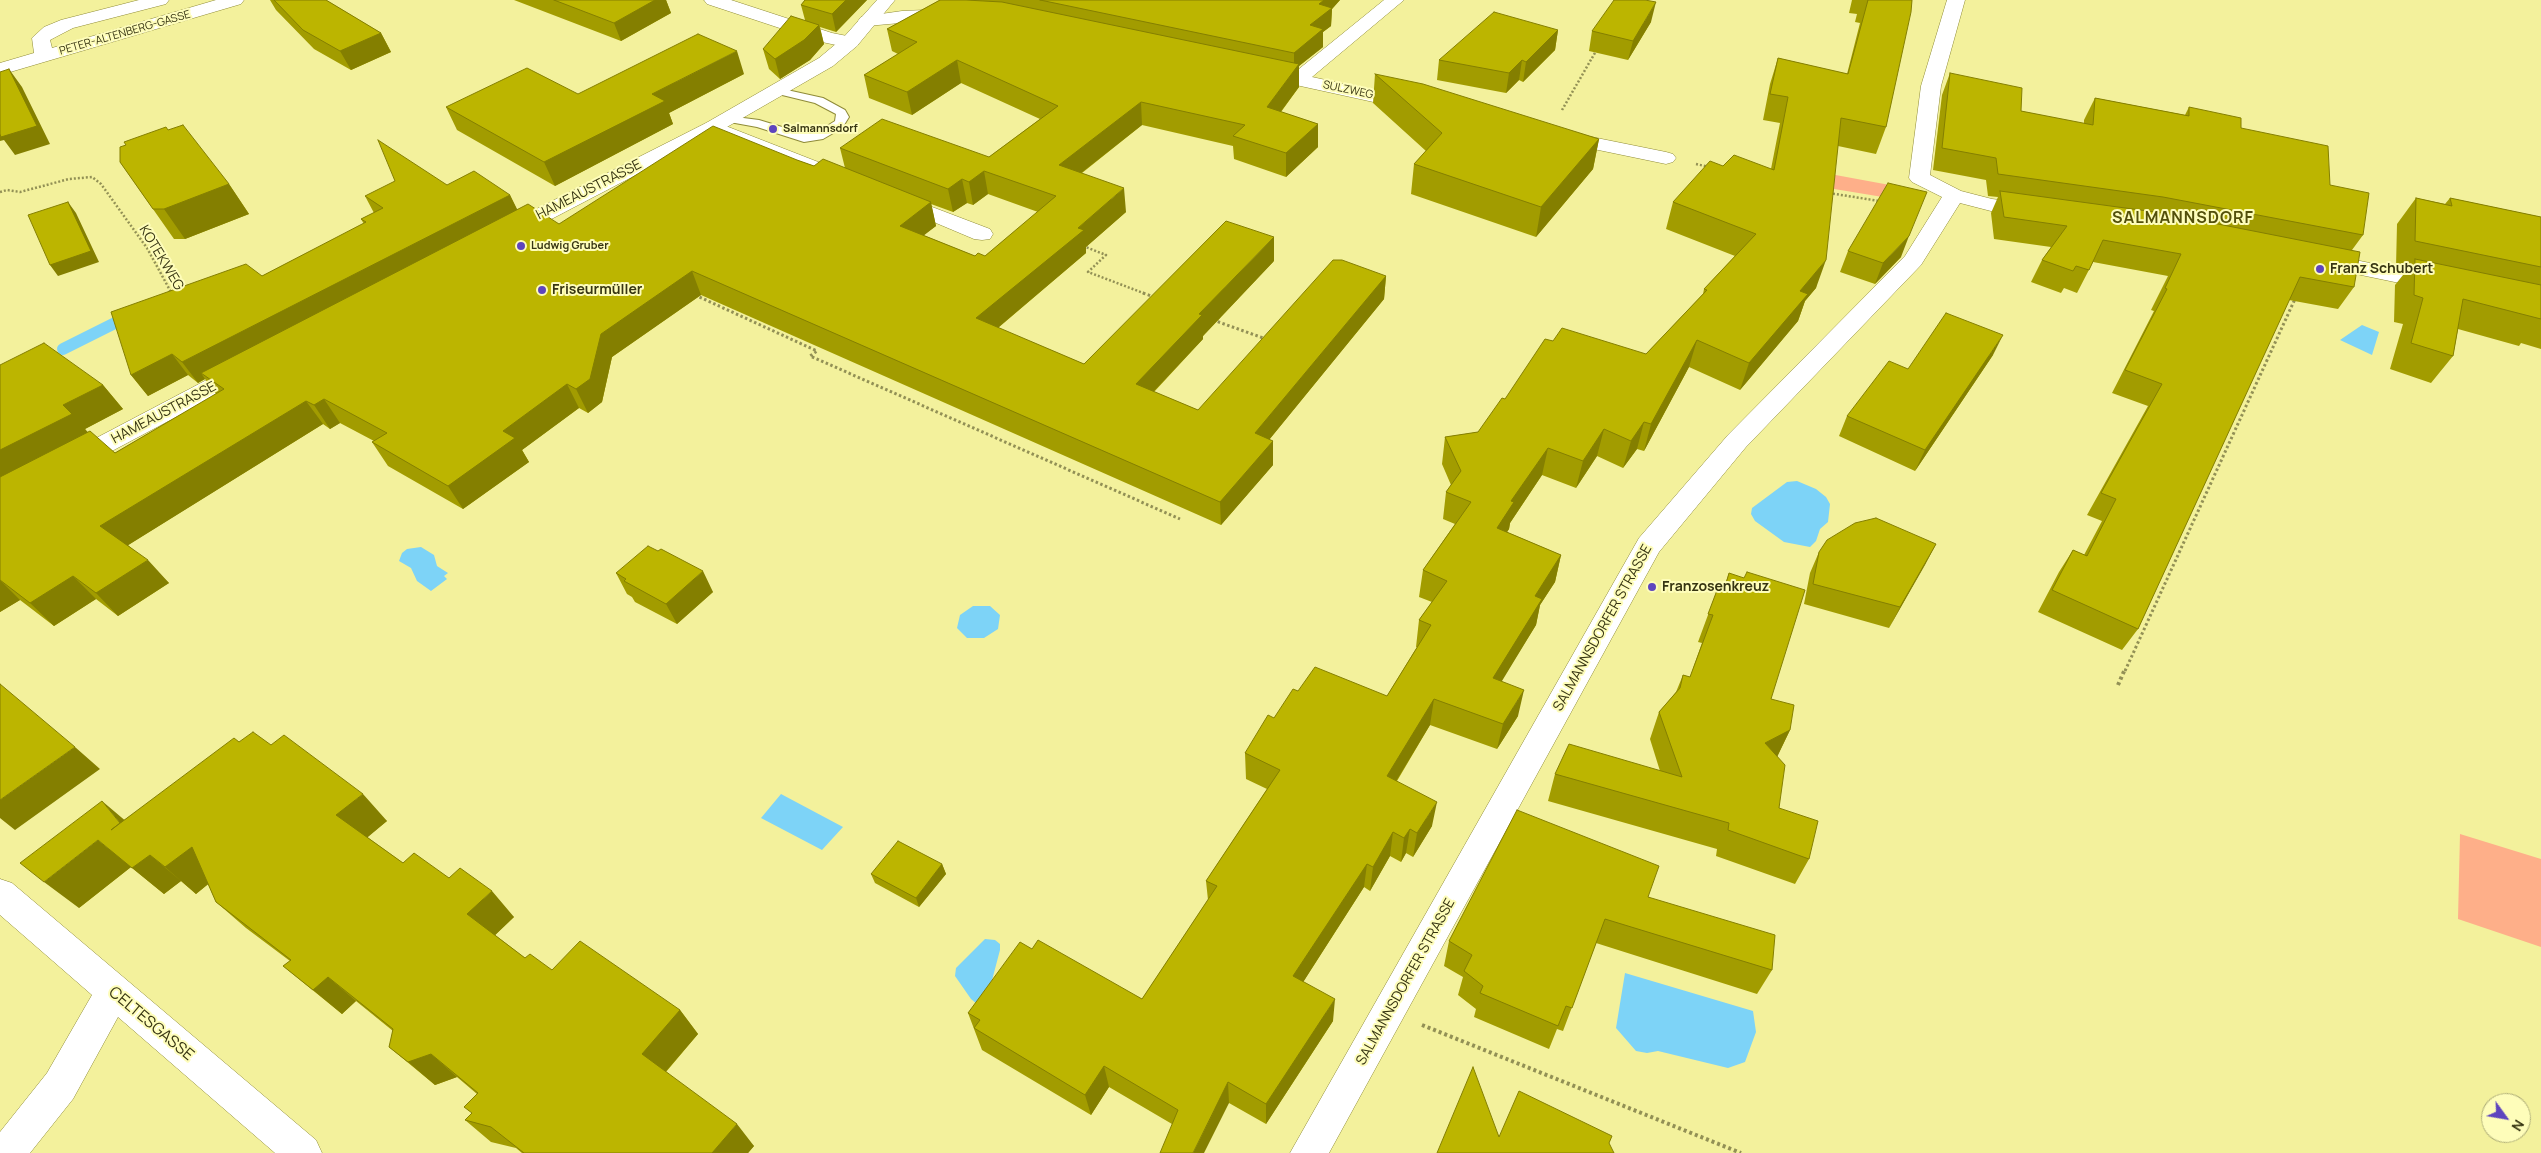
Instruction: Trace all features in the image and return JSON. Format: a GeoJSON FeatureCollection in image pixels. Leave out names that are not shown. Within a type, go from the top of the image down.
{"type":"FeatureCollection","features":[{"type":"Feature","properties":{"kind":"street","name":"PETER-ALTENBERG-GASSE"},"geometry":{"type":"LineString","coordinates":[[44,57],[41,38],[50,31],[67,24],[160,0]]}},
{"type":"Feature","properties":{"kind":"street","name":"PETER-ALTENBERG-GASSE"},"geometry":{"type":"LineString","coordinates":[[0,69],[235,0]]}},
{"type":"Feature","properties":{"kind":"street"},"geometry":{"type":"LineString","coordinates":[[713,0],[828,38],[850,42]]}},
{"type":"Feature","properties":{"kind":"street","name":"HAMEAUSTRASSE"},"geometry":{"type":"LineString","coordinates":[[487,243],[720,123],[826,62],[850,42],[886,0]]}},
{"type":"Feature","properties":{"kind":"street"},"geometry":{"type":"LineString","coordinates":[[1298,79],[1395,0]]}},
{"type":"Feature","properties":{"kind":"street"},"geometry":{"type":"LineString","coordinates":[[1956,0],[1931,86],[1919,178],[1949,204],[2044,204]]}},
{"type":"Feature","properties":{"kind":"street"},"geometry":{"type":"LineString","coordinates":[[867,21],[912,15],[969,15]]}},
{"type":"Feature","properties":{"kind":"street","name":"SULZWEG"},"geometry":{"type":"LineString","coordinates":[[1243,67],[1431,109]]}},
{"type":"Feature","properties":{"kind":"street"},"geometry":{"type":"LineString","coordinates":[[720,123],[856,183]]}},
{"type":"Feature","properties":{"kind":"street"},"geometry":{"type":"LineString","coordinates":[[1548,134],[1666,158]]}},
{"type":"Feature","properties":{"kind":"street"},"geometry":{"type":"LineString","coordinates":[[883,194],[982,234]]}},
{"type":"Feature","properties":{"kind":"street","name":"SALMANNSDORFER STRASSE"},"geometry":{"type":"LineString","coordinates":[[1309,1153],[1649,545],[1737,441],[1913,260],[1949,204]]}},
{"type":"Feature","properties":{"kind":"street"},"geometry":{"type":"LineString","coordinates":[[2306,250],[2454,279]]}},
{"type":"Feature","properties":{"kind":"street","name":"HAMEAUSTRASSE"},"geometry":{"type":"LineString","coordinates":[[56,470],[267,358]]}},
{"type":"Feature","properties":{"kind":"street","name":"CELTESGASSE"},"geometry":{"type":"LineString","coordinates":[[0,894],[303,1153]]}},
{"type":"Feature","properties":{"kind":"street"},"geometry":{"type":"LineString","coordinates":[[7,1153],[60,1086],[113,992]]}},
{"type":"Feature","properties":{"kind":"lane"},"geometry":{"type":"LineString","coordinates":[[720,123],[759,124],[804,138],[818,136],[831,130],[843,117],[841,112],[825,102],[778,91]]}},
{"type":"Feature","properties":{"kind":"path"},"geometry":{"type":"LineString","coordinates":[[1548,134],[1597,50]]}},
{"type":"Feature","properties":{"kind":"path"},"geometry":{"type":"LineString","coordinates":[[1666,158],[1714,167]]}},
{"type":"Feature","properties":{"kind":"path","name":"KOTEKWEG"},"geometry":{"type":"LineString","coordinates":[[0,192],[7,190],[20,192],[69,179],[92,177],[109,196],[147,248],[174,298]]}},
{"type":"Feature","properties":{"kind":"path"},"geometry":{"type":"LineString","coordinates":[[1828,193],[1949,204]]}},
{"type":"Feature","properties":{"kind":"path"},"geometry":{"type":"LineString","coordinates":[[1080,246],[1106,255],[1088,272],[1162,300]]}},
{"type":"Feature","properties":{"kind":"path"},"geometry":{"type":"LineString","coordinates":[[692,293],[817,351],[810,356],[1180,519]]}},
{"type":"Feature","properties":{"kind":"path"},"geometry":{"type":"LineString","coordinates":[[2118,685],[2295,299]]}},
{"type":"Feature","properties":{"kind":"path"},"geometry":{"type":"LineString","coordinates":[[1209,318],[1275,343]]}},
{"type":"Feature","properties":{"kind":"path"},"geometry":{"type":"LineString","coordinates":[[1389,1012],[1741,1153]]}},
{"type":"Feature","properties":{"kind":"shaded area"},"geometry":{"type":"Polygon","coordinates":[[[1803,169],[1906,188],[1907,201],[1792,182],[1803,169]]]}},
{"type":"Feature","properties":{"kind":"shaded area"},"geometry":{"type":"Polygon","coordinates":[[[2460,834],[2541,859],[2541,947],[2458,919],[2460,834]]]}},
{"type":"Feature","properties":{"kind":"water"},"geometry":{"type":"Polygon","coordinates":[[[2362,325],[2379,332],[2372,355],[2340,340],[2362,325]]]}},
{"type":"Feature","properties":{"kind":"water"},"geometry":{"type":"Polygon","coordinates":[[[1797,481],[1816,489],[1826,497],[1830,504],[1828,522],[1820,529],[1816,541],[1810,547],[1784,542],[1755,521],[1751,514],[1752,508],[1787,482],[1797,481]]]}},
{"type":"Feature","properties":{"kind":"water"},"geometry":{"type":"Polygon","coordinates":[[[421,547],[434,555],[437,566],[448,573],[444,576],[447,579],[431,591],[417,581],[411,568],[399,561],[402,553],[407,549],[421,547]]]}},
{"type":"Feature","properties":{"kind":"water"},"geometry":{"type":"Polygon","coordinates":[[[973,606],[990,606],[1000,615],[998,629],[984,638],[967,638],[957,628],[960,615],[973,606]]]}},
{"type":"Feature","properties":{"kind":"water"},"geometry":{"type":"Polygon","coordinates":[[[781,794],[843,827],[822,850],[761,818],[781,794]]]}},
{"type":"Feature","properties":{"kind":"water"},"geometry":{"type":"Polygon","coordinates":[[[985,939],[995,940],[1000,944],[1000,950],[991,984],[977,1004],[971,999],[955,976],[956,968],[985,939]]]}},
{"type":"Feature","properties":{"kind":"water"},"geometry":{"type":"Polygon","coordinates":[[[1625,973],[1753,1011],[1756,1032],[1745,1062],[1728,1068],[1658,1051],[1647,1053],[1636,1051],[1616,1028],[1625,973]]]}},
{"type":"Feature","properties":{"kind":"building"},"geometry":{"type":"Polygon","coordinates":[[[274,0],[326,0],[381,33],[340,51],[303,30],[274,0]]]}},
{"type":"Feature","properties":{"kind":"building"},"geometry":{"type":"Polygon","coordinates":[[[554,0],[655,0],[614,23],[554,0]]]}},
{"type":"Feature","properties":{"kind":"building"},"geometry":{"type":"Polygon","coordinates":[[[805,0],[846,0],[832,14],[801,5],[805,0]]]}},
{"type":"Feature","properties":{"kind":"building"},"geometry":{"type":"Polygon","coordinates":[[[940,0],[1002,2],[1299,64],[1267,107],[1318,124],[1286,153],[1233,136],[1245,125],[1141,102],[1059,165],[1124,188],[1078,228],[1084,230],[976,318],[1084,364],[1226,221],[1274,237],[1199,314],[1202,315],[1136,384],[1198,410],[1333,260],[1342,260],[1386,276],[1255,433],[1273,441],[1220,502],[692,271],[601,334],[590,379],[576,389],[567,384],[503,431],[515,438],[448,486],[372,442],[387,433],[324,399],[314,405],[306,401],[100,526],[148,560],[96,593],[73,576],[30,603],[0,580],[0,477],[90,431],[115,453],[224,389],[201,373],[528,204],[559,224],[713,126],[814,166],[823,159],[931,202],[900,226],[975,256],[978,253],[985,256],[1056,196],[984,171],[969,182],[962,179],[948,189],[840,148],[882,119],[989,157],[1058,106],[957,60],[907,92],[864,75],[917,42],[887,29],[940,0]]]}},
{"type":"Feature","properties":{"kind":"building"},"geometry":{"type":"Polygon","coordinates":[[[1040,0],[1324,0],[1319,4],[1332,8],[1310,25],[1323,29],[1294,53],[1040,0]]]}},
{"type":"Feature","properties":{"kind":"building"},"geometry":{"type":"Polygon","coordinates":[[[1614,0],[1656,2],[1633,41],[1592,31],[1614,0]]]}},
{"type":"Feature","properties":{"kind":"building"},"geometry":{"type":"Polygon","coordinates":[[[1868,0],[1912,0],[1911,12],[1886,127],[1841,118],[1826,260],[1800,291],[1808,294],[1749,363],[1697,340],[1651,424],[1644,422],[1631,441],[1604,429],[1583,461],[1548,448],[1511,501],[1514,502],[1497,528],[1561,555],[1535,596],[1542,599],[1493,678],[1524,690],[1503,724],[1434,699],[1387,776],[1437,802],[1417,833],[1410,829],[1404,838],[1393,832],[1373,867],[1367,864],[1293,976],[1335,999],[1266,1104],[1228,1082],[1193,1153],[1160,1153],[1178,1110],[1104,1066],[1085,1095],[974,1028],[980,1020],[968,1013],[1020,942],[1032,949],[1038,940],[1142,999],[1217,886],[1206,881],[1280,770],[1245,753],[1268,715],[1274,718],[1293,689],[1298,691],[1315,667],[1387,696],[1431,625],[1419,620],[1447,581],[1423,570],[1471,502],[1446,492],[1461,471],[1445,437],[1478,432],[1502,398],[1505,399],[1545,339],[1553,341],[1562,328],[1646,354],[1707,290],[1704,289],[1756,234],[1673,202],[1710,161],[1723,166],[1734,155],[1774,170],[1788,97],[1770,94],[1778,58],[1848,74],[1868,0]]]}},
{"type":"Feature","properties":{"kind":"building"},"geometry":{"type":"Polygon","coordinates":[[[1494,12],[1558,30],[1526,62],[1522,60],[1509,73],[1439,60],[1494,12]]]}},
{"type":"Feature","properties":{"kind":"building"},"geometry":{"type":"Polygon","coordinates":[[[791,16],[819,25],[804,40],[775,59],[763,49],[791,16]]]}},
{"type":"Feature","properties":{"kind":"building"},"geometry":{"type":"Polygon","coordinates":[[[698,34],[737,51],[652,94],[665,101],[544,162],[446,107],[527,68],[578,94],[698,34]]]}},
{"type":"Feature","properties":{"kind":"building"},"geometry":{"type":"Polygon","coordinates":[[[9,69],[37,126],[1,137],[0,72],[9,69]]]}},
{"type":"Feature","properties":{"kind":"building"},"geometry":{"type":"Polygon","coordinates":[[[1950,73],[2022,88],[2021,111],[2093,125],[2095,98],[2189,116],[2189,107],[2241,118],[2241,128],[2328,146],[2330,185],[2369,193],[2363,235],[2163,197],[1998,174],[1996,158],[1942,148],[1950,73]]]}},
{"type":"Feature","properties":{"kind":"building"},"geometry":{"type":"Polygon","coordinates":[[[1375,74],[1423,84],[1599,139],[1541,207],[1414,164],[1442,133],[1375,74]]]}},
{"type":"Feature","properties":{"kind":"building"},"geometry":{"type":"Polygon","coordinates":[[[183,125],[229,184],[164,209],[153,209],[120,162],[120,147],[126,145],[124,142],[166,127],[168,130],[183,125]]]}},
{"type":"Feature","properties":{"kind":"building"},"geometry":{"type":"Polygon","coordinates":[[[378,140],[447,185],[474,171],[510,195],[182,362],[172,354],[131,375],[111,312],[246,264],[262,276],[366,222],[361,219],[383,208],[365,196],[395,181],[378,140]]]}},
{"type":"Feature","properties":{"kind":"building"},"geometry":{"type":"Polygon","coordinates":[[[1888,183],[1927,192],[1909,236],[1883,263],[1848,251],[1888,183]]]}},
{"type":"Feature","properties":{"kind":"building"},"geometry":{"type":"Polygon","coordinates":[[[2000,191],[2162,213],[2360,252],[2354,287],[2300,277],[2138,629],[2052,590],[2073,550],[2087,556],[2116,499],[2101,493],[2162,384],[2125,370],[2167,289],[2165,288],[2181,254],[2103,240],[2089,270],[2076,266],[2073,271],[2042,260],[2067,226],[2004,217],[2000,191]]]}},
{"type":"Feature","properties":{"kind":"building"},"geometry":{"type":"Polygon","coordinates":[[[2416,198],[2452,206],[2450,198],[2541,217],[2541,267],[2415,241],[2416,198]]]}},
{"type":"Feature","properties":{"kind":"building"},"geometry":{"type":"Polygon","coordinates":[[[68,202],[91,251],[50,265],[28,215],[68,202]]]}},
{"type":"Feature","properties":{"kind":"building"},"geometry":{"type":"Polygon","coordinates":[[[2415,259],[2541,285],[2541,319],[2463,299],[2453,356],[2411,343],[2423,298],[2414,295],[2415,259]]]}},
{"type":"Feature","properties":{"kind":"building"},"geometry":{"type":"Polygon","coordinates":[[[1946,313],[2003,335],[1925,450],[1847,416],[1889,361],[1908,369],[1946,313]]]}},
{"type":"Feature","properties":{"kind":"building"},"geometry":{"type":"Polygon","coordinates":[[[44,343],[103,385],[63,405],[72,414],[0,450],[0,365],[44,343]]]}},
{"type":"Feature","properties":{"kind":"building"},"geometry":{"type":"Polygon","coordinates":[[[1876,518],[1936,544],[1900,607],[1813,584],[1819,552],[1827,540],[1855,523],[1876,518]]]}},
{"type":"Feature","properties":{"kind":"building"},"geometry":{"type":"Polygon","coordinates":[[[648,546],[658,551],[661,549],[703,571],[666,604],[624,581],[626,579],[616,573],[648,546]]]}},
{"type":"Feature","properties":{"kind":"building"},"geometry":{"type":"Polygon","coordinates":[[[1747,572],[1805,590],[1771,699],[1794,705],[1790,730],[1765,743],[1785,765],[1779,808],[1818,821],[1809,859],[1728,830],[1729,823],[1555,774],[1569,744],[1682,777],[1659,712],[1680,688],[1683,675],[1690,677],[1713,615],[1708,614],[1719,585],[1725,587],[1729,573],[1744,578],[1747,572]]]}},
{"type":"Feature","properties":{"kind":"building"},"geometry":{"type":"Polygon","coordinates":[[[0,684],[75,747],[0,800],[0,684]]]}},
{"type":"Feature","properties":{"kind":"building"},"geometry":{"type":"Polygon","coordinates":[[[253,732],[271,745],[284,735],[363,794],[336,815],[403,863],[414,853],[449,878],[460,868],[492,891],[467,914],[525,958],[530,954],[552,970],[580,941],[680,1010],[642,1054],[737,1124],[712,1153],[524,1153],[491,1127],[465,1120],[472,1113],[464,1107],[478,1093],[431,1054],[408,1062],[389,1047],[393,1029],[328,977],[313,990],[283,966],[291,960],[216,902],[192,847],[165,867],[150,855],[132,868],[98,840],[44,882],[20,863],[102,801],[120,823],[111,830],[234,738],[239,742],[253,732]]]}},
{"type":"Feature","properties":{"kind":"building"},"geometry":{"type":"Polygon","coordinates":[[[1517,810],[1659,866],[1648,897],[1775,935],[1772,970],[1605,919],[1572,1008],[1566,1006],[1558,1026],[1480,993],[1483,986],[1464,971],[1472,955],[1449,941],[1517,810]]]}},
{"type":"Feature","properties":{"kind":"building"},"geometry":{"type":"Polygon","coordinates":[[[898,841],[942,864],[916,898],[871,874],[898,841]]]}},
{"type":"Feature","properties":{"kind":"building"},"geometry":{"type":"Polygon","coordinates":[[[1473,1067],[1499,1137],[1519,1091],[1612,1136],[1609,1143],[1614,1153],[1437,1153],[1473,1067]]]}},
{"type":"Feature","properties":{"kind":"waterway"},"geometry":{"type":"LineString","coordinates":[[63,349],[129,316]]}},
{"type":"Feature","properties":{"kind":"place","name":"Salmannsdorf"},"geometry":{"type":"Point","coordinates":[773,129]}},
{"type":"Feature","properties":{"kind":"place","name":"Ludwig Gruber"},"geometry":{"type":"Point","coordinates":[521,246]}},
{"type":"Feature","properties":{"kind":"place","name":"Franz Schubert"},"geometry":{"type":"Point","coordinates":[2320,269]}},
{"type":"Feature","properties":{"kind":"place","name":"Friseurmüller"},"geometry":{"type":"Point","coordinates":[542,290]}},
{"type":"Feature","properties":{"kind":"place","name":"Franzosenkreuz"},"geometry":{"type":"Point","coordinates":[1652,587]}},
{"type":"Feature","properties":{"kind":"district","name":"SALMANNSDORF"},"geometry":{"type":"Point","coordinates":[2183,219]}}]}
